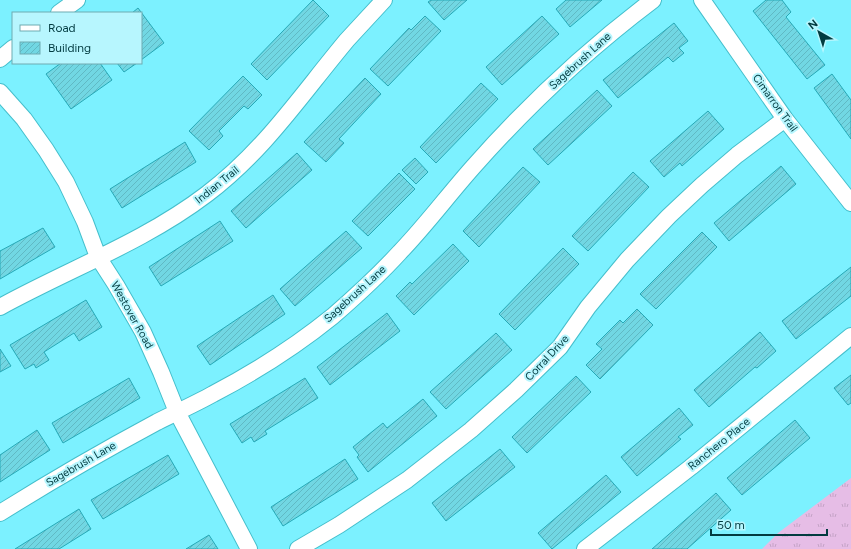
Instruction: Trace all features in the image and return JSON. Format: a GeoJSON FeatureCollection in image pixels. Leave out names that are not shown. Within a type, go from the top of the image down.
{"type":"FeatureCollection","features":[{"type":"Feature","properties":{"kind":"street"},"geometry":{"type":"LineString","coordinates":[[61,12],[77,0]]}},
{"type":"Feature","properties":{"kind":"street","name":"Indian Trail"},"geometry":{"type":"LineString","coordinates":[[0,307],[34,288],[136,240],[173,218],[207,194],[239,167],[269,137],[347,40],[384,0]]}},
{"type":"Feature","properties":{"kind":"street","name":"Sagebrush Lane"},"geometry":{"type":"LineString","coordinates":[[0,513],[110,447],[212,395],[253,372],[293,346],[331,317],[368,285],[401,251],[475,165],[523,114],[575,65],[628,19],[653,0]]}},
{"type":"Feature","properties":{"kind":"street","name":"Cimarron Trail"},"geometry":{"type":"LineString","coordinates":[[702,0],[786,119],[851,203]]}},
{"type":"Feature","properties":{"kind":"street"},"geometry":{"type":"LineString","coordinates":[[0,59],[12,49]]}},
{"type":"Feature","properties":{"kind":"street","name":"Westover Road"},"geometry":{"type":"LineString","coordinates":[[0,92],[24,119],[66,182],[85,222],[98,258],[116,285],[143,332],[177,412],[249,549]]}},
{"type":"Feature","properties":{"kind":"street","name":"Corral Drive"},"geometry":{"type":"LineString","coordinates":[[298,549],[339,525],[407,480],[476,425],[516,390],[560,347],[588,307],[622,266],[668,216],[737,155],[786,119]]}},
{"type":"Feature","properties":{"kind":"street","name":"Ranchero Place"},"geometry":{"type":"LineString","coordinates":[[585,549],[691,467],[851,336]]}},
{"type":"Feature","properties":{"kind":"green space"},"geometry":{"type":"Polygon","coordinates":[[[851,478],[851,549],[762,549],[778,533],[851,478]]]}},
{"type":"Feature","properties":{"kind":"building"},"geometry":{"type":"Polygon","coordinates":[[[313,0],[329,16],[267,80],[251,64],[313,0]]]}},
{"type":"Feature","properties":{"kind":"building"},"geometry":{"type":"Polygon","coordinates":[[[431,0],[467,0],[444,20],[428,2],[431,0]]]}},
{"type":"Feature","properties":{"kind":"building"},"geometry":{"type":"Polygon","coordinates":[[[566,0],[602,0],[570,27],[556,9],[566,0]]]}},
{"type":"Feature","properties":{"kind":"building"},"geometry":{"type":"Polygon","coordinates":[[[766,0],[782,0],[791,12],[786,17],[825,65],[807,79],[753,11],[766,0]]]}},
{"type":"Feature","properties":{"kind":"building"},"geometry":{"type":"Polygon","coordinates":[[[138,8],[141,12],[133,12],[138,8]]]}},
{"type":"Feature","properties":{"kind":"building"},"geometry":{"type":"Polygon","coordinates":[[[142,13],[164,43],[142,59],[142,13]]]}},
{"type":"Feature","properties":{"kind":"building"},"geometry":{"type":"Polygon","coordinates":[[[425,16],[441,31],[388,86],[370,69],[409,28],[411,30],[425,16]]]}},
{"type":"Feature","properties":{"kind":"building"},"geometry":{"type":"Polygon","coordinates":[[[542,16],[559,34],[502,85],[486,67],[542,16]]]}},
{"type":"Feature","properties":{"kind":"building"},"geometry":{"type":"Polygon","coordinates":[[[674,23],[688,41],[679,48],[684,53],[673,62],[668,57],[618,98],[603,80],[674,23]]]}},
{"type":"Feature","properties":{"kind":"building"},"geometry":{"type":"Polygon","coordinates":[[[60,64],[101,64],[112,80],[71,109],[46,74],[60,64]]]}},
{"type":"Feature","properties":{"kind":"building"},"geometry":{"type":"Polygon","coordinates":[[[118,64],[136,64],[124,72],[118,64]]]}},
{"type":"Feature","properties":{"kind":"building"},"geometry":{"type":"Polygon","coordinates":[[[832,74],[851,100],[851,139],[814,88],[832,74]]]}},
{"type":"Feature","properties":{"kind":"building"},"geometry":{"type":"Polygon","coordinates":[[[243,76],[262,95],[248,109],[244,106],[219,131],[223,136],[209,150],[189,131],[243,76]]]}},
{"type":"Feature","properties":{"kind":"building"},"geometry":{"type":"Polygon","coordinates":[[[365,78],[381,94],[339,139],[344,143],[326,162],[304,142],[365,78]]]}},
{"type":"Feature","properties":{"kind":"building"},"geometry":{"type":"Polygon","coordinates":[[[481,83],[498,99],[436,163],[420,147],[481,83]]]}},
{"type":"Feature","properties":{"kind":"building"},"geometry":{"type":"Polygon","coordinates":[[[597,90],[612,106],[548,165],[533,149],[597,90]]]}},
{"type":"Feature","properties":{"kind":"building"},"geometry":{"type":"Polygon","coordinates":[[[708,111],[724,129],[682,166],[680,163],[664,177],[650,161],[708,111]]]}},
{"type":"Feature","properties":{"kind":"building"},"geometry":{"type":"Polygon","coordinates":[[[185,142],[196,162],[122,208],[110,189],[185,142]]]}},
{"type":"Feature","properties":{"kind":"building"},"geometry":{"type":"Polygon","coordinates":[[[297,153],[312,170],[246,228],[231,211],[297,153]]]}},
{"type":"Feature","properties":{"kind":"building"},"geometry":{"type":"Polygon","coordinates":[[[415,158],[428,172],[416,184],[402,170],[415,158]]]}},
{"type":"Feature","properties":{"kind":"building"},"geometry":{"type":"Polygon","coordinates":[[[781,166],[796,184],[729,241],[714,223],[781,166]]]}},
{"type":"Feature","properties":{"kind":"building"},"geometry":{"type":"Polygon","coordinates":[[[523,167],[540,182],[479,247],[463,231],[523,167]]]}},
{"type":"Feature","properties":{"kind":"building"},"geometry":{"type":"Polygon","coordinates":[[[633,172],[649,187],[588,251],[572,236],[633,172]]]}},
{"type":"Feature","properties":{"kind":"building"},"geometry":{"type":"Polygon","coordinates":[[[399,173],[415,189],[368,236],[352,221],[399,173]]]}},
{"type":"Feature","properties":{"kind":"building"},"geometry":{"type":"Polygon","coordinates":[[[220,221],[233,241],[161,286],[149,267],[220,221]]]}},
{"type":"Feature","properties":{"kind":"building"},"geometry":{"type":"Polygon","coordinates":[[[43,228],[55,247],[0,279],[0,251],[43,228]]]}},
{"type":"Feature","properties":{"kind":"building"},"geometry":{"type":"Polygon","coordinates":[[[346,231],[362,248],[295,306],[280,289],[346,231]]]}},
{"type":"Feature","properties":{"kind":"building"},"geometry":{"type":"Polygon","coordinates":[[[702,232],[717,247],[656,309],[640,294],[702,232]]]}},
{"type":"Feature","properties":{"kind":"building"},"geometry":{"type":"Polygon","coordinates":[[[453,244],[469,261],[414,315],[396,296],[410,282],[412,284],[453,244]]]}},
{"type":"Feature","properties":{"kind":"building"},"geometry":{"type":"Polygon","coordinates":[[[563,248],[579,264],[515,330],[499,314],[563,248]]]}},
{"type":"Feature","properties":{"kind":"building"},"geometry":{"type":"Polygon","coordinates":[[[851,267],[851,296],[796,339],[782,321],[851,267]]]}},
{"type":"Feature","properties":{"kind":"building"},"geometry":{"type":"Polygon","coordinates":[[[273,295],[285,314],[210,365],[197,346],[273,295]]]}},
{"type":"Feature","properties":{"kind":"building"},"geometry":{"type":"Polygon","coordinates":[[[86,300],[102,327],[79,341],[74,333],[44,352],[49,360],[36,368],[34,364],[25,369],[10,345],[86,300]]]}},
{"type":"Feature","properties":{"kind":"building"},"geometry":{"type":"Polygon","coordinates":[[[637,309],[653,325],[600,379],[586,365],[602,349],[596,344],[620,320],[623,323],[637,309]]]}},
{"type":"Feature","properties":{"kind":"building"},"geometry":{"type":"Polygon","coordinates":[[[387,313],[400,331],[330,385],[317,367],[387,313]]]}},
{"type":"Feature","properties":{"kind":"building"},"geometry":{"type":"Polygon","coordinates":[[[760,332],[776,351],[709,407],[694,390],[760,332]]]}},
{"type":"Feature","properties":{"kind":"building"},"geometry":{"type":"Polygon","coordinates":[[[496,333],[512,350],[446,409],[430,392],[496,333]]]}},
{"type":"Feature","properties":{"kind":"building"},"geometry":{"type":"Polygon","coordinates":[[[0,349],[11,366],[0,372],[0,349]]]}},
{"type":"Feature","properties":{"kind":"building"},"geometry":{"type":"Polygon","coordinates":[[[851,375],[851,403],[848,405],[834,388],[851,375]]]}},
{"type":"Feature","properties":{"kind":"building"},"geometry":{"type":"Polygon","coordinates":[[[576,376],[591,392],[527,453],[512,437],[576,376]]]}},
{"type":"Feature","properties":{"kind":"building"},"geometry":{"type":"Polygon","coordinates":[[[129,378],[140,398],[63,443],[52,423],[129,378]]]}},
{"type":"Feature","properties":{"kind":"building"},"geometry":{"type":"Polygon","coordinates":[[[305,378],[318,398],[265,431],[267,434],[254,442],[251,437],[242,443],[230,424],[305,378]]]}},
{"type":"Feature","properties":{"kind":"building"},"geometry":{"type":"Polygon","coordinates":[[[423,399],[437,416],[368,472],[357,457],[359,455],[353,447],[383,423],[387,428],[423,399]]]}},
{"type":"Feature","properties":{"kind":"building"},"geometry":{"type":"Polygon","coordinates":[[[679,408],[693,425],[678,437],[681,439],[637,476],[621,457],[679,408]]]}},
{"type":"Feature","properties":{"kind":"building"},"geometry":{"type":"Polygon","coordinates":[[[795,420],[810,438],[742,495],[727,478],[795,420]]]}},
{"type":"Feature","properties":{"kind":"building"},"geometry":{"type":"Polygon","coordinates":[[[37,430],[50,450],[0,482],[0,455],[37,430]]]}},
{"type":"Feature","properties":{"kind":"building"},"geometry":{"type":"Polygon","coordinates":[[[500,449],[515,467],[446,521],[432,503],[500,449]]]}},
{"type":"Feature","properties":{"kind":"building"},"geometry":{"type":"Polygon","coordinates":[[[168,455],[179,474],[103,519],[91,500],[168,455]]]}},
{"type":"Feature","properties":{"kind":"building"},"geometry":{"type":"Polygon","coordinates":[[[345,459],[358,479],[283,526],[271,507],[345,459]]]}},
{"type":"Feature","properties":{"kind":"building"},"geometry":{"type":"Polygon","coordinates":[[[606,475],[621,492],[552,549],[538,533],[606,475]]]}},
{"type":"Feature","properties":{"kind":"building"},"geometry":{"type":"Polygon","coordinates":[[[716,493],[731,510],[687,549],[652,549],[716,493]]]}},
{"type":"Feature","properties":{"kind":"building"},"geometry":{"type":"Polygon","coordinates":[[[79,509],[91,529],[59,549],[15,549],[79,509]]]}},
{"type":"Feature","properties":{"kind":"building"},"geometry":{"type":"Polygon","coordinates":[[[209,535],[218,549],[186,549],[209,535]]]}}]}
